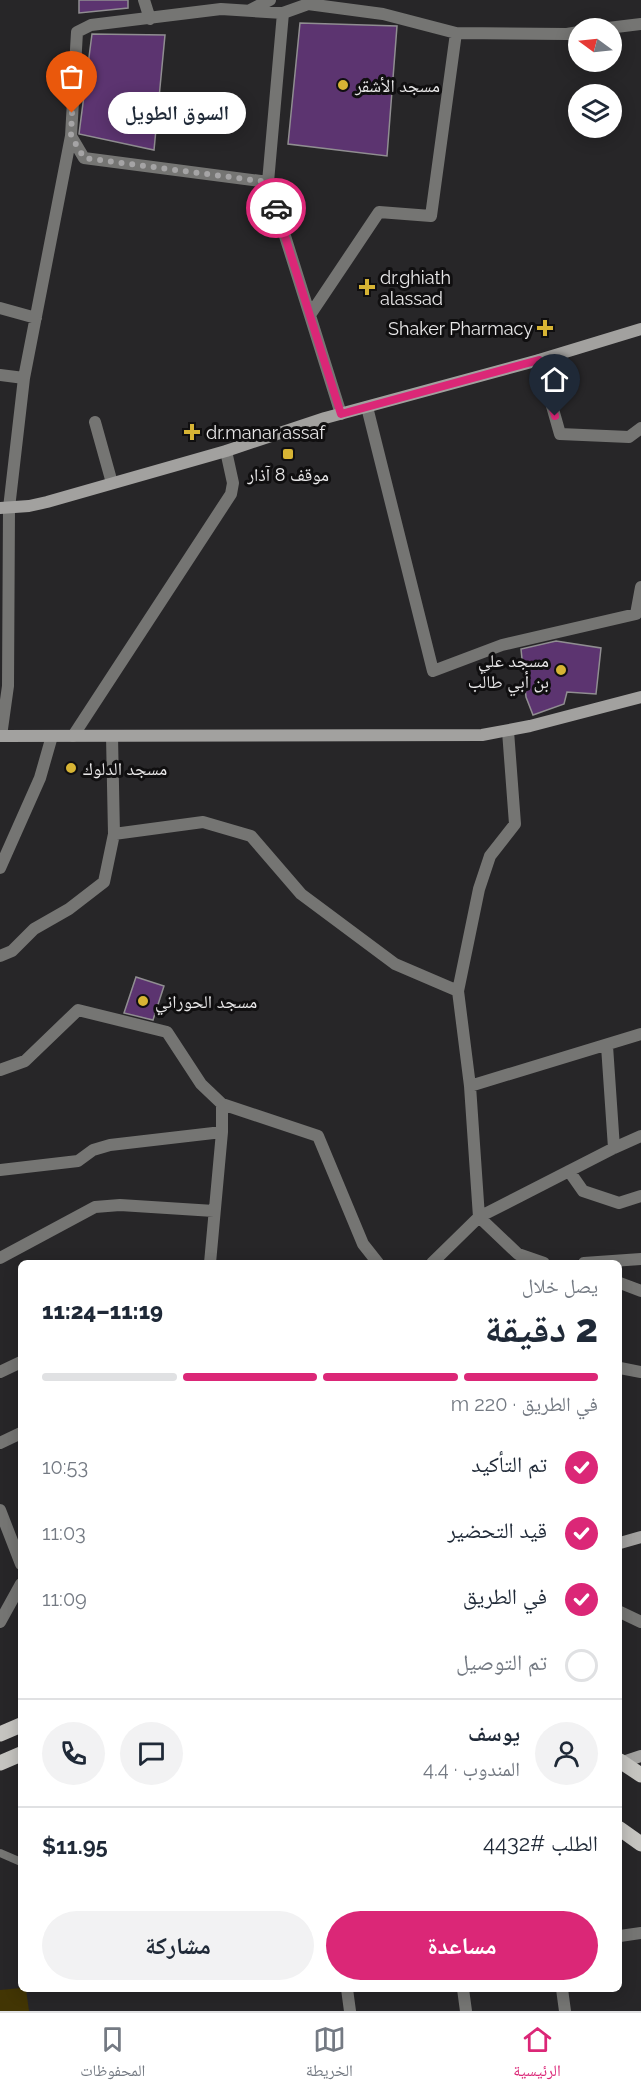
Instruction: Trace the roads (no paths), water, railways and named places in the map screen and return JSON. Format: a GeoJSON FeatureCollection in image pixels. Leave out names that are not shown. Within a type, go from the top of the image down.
{"type":"FeatureCollection","features":[{"type":"Feature","properties":{"kind":"main road"},"geometry":{"type":"LineString","coordinates":[[5,508],[47,502],[226,451],[341,414],[539,360],[641,329]]}},
{"type":"Feature","properties":{"kind":"main road"},"geometry":{"type":"LineString","coordinates":[[1,736],[458,736],[508,731],[641,697]]}},
{"type":"Feature","properties":{"kind":"main road"},"geometry":{"type":"LineString","coordinates":[[622,1542],[641,1537]]}},
{"type":"Feature","properties":{"kind":"main road"},"geometry":{"type":"LineString","coordinates":[[2,1732],[18,1726]]}},
{"type":"Feature","properties":{"kind":"main road"},"geometry":{"type":"LineString","coordinates":[[0,1762],[18,1755]]}},
{"type":"Feature","properties":{"kind":"main road"},"geometry":{"type":"LineString","coordinates":[[622,1761],[641,1756]]}},
{"type":"Feature","properties":{"kind":"main road"},"geometry":{"type":"LineString","coordinates":[[622,1763],[641,1775]]}},
{"type":"Feature","properties":{"kind":"main road"},"geometry":{"type":"LineString","coordinates":[[622,1830],[641,1844]]}},
{"type":"Feature","properties":{"kind":"street"},"geometry":{"type":"LineString","coordinates":[[144,0],[150,19]]}},
{"type":"Feature","properties":{"kind":"street"},"geometry":{"type":"LineString","coordinates":[[248,11],[270,0]]}},
{"type":"Feature","properties":{"kind":"street"},"geometry":{"type":"LineString","coordinates":[[1,736],[4,685],[5,508],[24,378],[71,136],[77,32],[91,25],[221,9],[283,13],[308,4],[383,14],[456,33],[568,34]]}},
{"type":"Feature","properties":{"kind":"street"},"geometry":{"type":"LineString","coordinates":[[283,13],[268,182],[341,414]]}},
{"type":"Feature","properties":{"kind":"street"},"geometry":{"type":"LineString","coordinates":[[622,26],[641,24]]}},
{"type":"Feature","properties":{"kind":"street"},"geometry":{"type":"LineString","coordinates":[[310,315],[379,212],[431,216],[456,33]]}},
{"type":"Feature","properties":{"kind":"street"},"geometry":{"type":"LineString","coordinates":[[71,136],[84,158],[268,182]]}},
{"type":"Feature","properties":{"kind":"street"},"geometry":{"type":"LineString","coordinates":[[0,308],[36,318]]}},
{"type":"Feature","properties":{"kind":"street"},"geometry":{"type":"LineString","coordinates":[[539,360],[560,434],[629,437],[641,428]]}},
{"type":"Feature","properties":{"kind":"street"},"geometry":{"type":"LineString","coordinates":[[0,375],[24,378]]}},
{"type":"Feature","properties":{"kind":"street"},"geometry":{"type":"LineString","coordinates":[[367,407],[433,670],[502,645],[636,614],[641,587]]}},
{"type":"Feature","properties":{"kind":"street"},"geometry":{"type":"LineString","coordinates":[[95,422],[112,483]]}},
{"type":"Feature","properties":{"kind":"street"},"geometry":{"type":"LineString","coordinates":[[73,736],[231,494],[233,483],[226,451]]}},
{"type":"Feature","properties":{"kind":"street"},"geometry":{"type":"LineString","coordinates":[[508,731],[515,824],[490,856],[479,889],[458,991],[470,1086],[479,1217],[518,1254],[535,1260]]}},
{"type":"Feature","properties":{"kind":"street"},"geometry":{"type":"LineString","coordinates":[[0,868],[40,778],[52,736]]}},
{"type":"Feature","properties":{"kind":"street"},"geometry":{"type":"LineString","coordinates":[[0,956],[12,951],[34,929],[69,909],[104,882],[114,834],[112,736]]}},
{"type":"Feature","properties":{"kind":"street"},"geometry":{"type":"LineString","coordinates":[[114,834],[203,822],[251,836],[301,894],[395,964],[458,991]]}},
{"type":"Feature","properties":{"kind":"street"},"geometry":{"type":"LineString","coordinates":[[0,1070],[25,1061],[78,1010],[167,1032],[201,1084],[222,1104],[318,1136],[363,1244],[376,1260]]}},
{"type":"Feature","properties":{"kind":"street"},"geometry":{"type":"LineString","coordinates":[[470,1086],[641,1034]]}},
{"type":"Feature","properties":{"kind":"street"},"geometry":{"type":"LineString","coordinates":[[607,1046],[614,1148]]}},
{"type":"Feature","properties":{"kind":"street"},"geometry":{"type":"LineString","coordinates":[[210,1260],[222,1132],[222,1104]]}},
{"type":"Feature","properties":{"kind":"street"},"geometry":{"type":"LineString","coordinates":[[0,1170],[78,1161],[93,1150],[110,1145],[222,1132]]}},
{"type":"Feature","properties":{"kind":"street"},"geometry":{"type":"LineString","coordinates":[[435,1260],[479,1217],[641,1136]]}},
{"type":"Feature","properties":{"kind":"street"},"geometry":{"type":"LineString","coordinates":[[569,1171],[583,1191],[619,1203],[641,1196]]}},
{"type":"Feature","properties":{"kind":"street"},"geometry":{"type":"LineString","coordinates":[[0,1258],[95,1207],[120,1205],[214,1210]]}},
{"type":"Feature","properties":{"kind":"street"},"geometry":{"type":"LineString","coordinates":[[622,1260],[641,1259]]}},
{"type":"Feature","properties":{"kind":"street"},"geometry":{"type":"LineString","coordinates":[[622,1283],[641,1291]]}},
{"type":"Feature","properties":{"kind":"street"},"geometry":{"type":"LineString","coordinates":[[0,1372],[18,1363]]}},
{"type":"Feature","properties":{"kind":"street"},"geometry":{"type":"LineString","coordinates":[[622,1368],[641,1372]]}},
{"type":"Feature","properties":{"kind":"street"},"geometry":{"type":"LineString","coordinates":[[0,1443],[18,1434]]}},
{"type":"Feature","properties":{"kind":"street"},"geometry":{"type":"LineString","coordinates":[[0,1510],[18,1556]]}},
{"type":"Feature","properties":{"kind":"street"},"geometry":{"type":"LineString","coordinates":[[0,1622],[18,1589]]}},
{"type":"Feature","properties":{"kind":"street"},"geometry":{"type":"LineString","coordinates":[[622,1613],[641,1622]]}},
{"type":"Feature","properties":{"kind":"street"},"geometry":{"type":"LineString","coordinates":[[622,1936],[641,1933]]}},
{"type":"Feature","properties":{"kind":"street"},"geometry":{"type":"LineString","coordinates":[[347,1992],[350,2011]]}},
{"type":"Feature","properties":{"kind":"street"},"geometry":{"type":"LineString","coordinates":[[463,1992],[466,2011]]}},
{"type":"Feature","properties":{"kind":"street"},"geometry":{"type":"LineString","coordinates":[[562,1992],[565,2011]]}},
{"type":"Feature","properties":{"kind":"lane"},"geometry":{"type":"LineString","coordinates":[[0,1853],[18,1861]]}},
{"type":"Feature","properties":{"kind":"place","name":"مسجد الأشقر"},"geometry":{"type":"Point","coordinates":[343,85]}},
{"type":"Feature","properties":{"kind":"place","name":"السوق الطويل"},"geometry":{"type":"Point","coordinates":[72,113]}},
{"type":"Feature","properties":{"kind":"place","name":"dr.ghiath alassad"},"geometry":{"type":"Point","coordinates":[367,287]}},
{"type":"Feature","properties":{"kind":"place","name":"Shaker Pharmacy"},"geometry":{"type":"Point","coordinates":[545,328]}},
{"type":"Feature","properties":{"kind":"place","name":"dr.manar assaf"},"geometry":{"type":"Point","coordinates":[192,432]}},
{"type":"Feature","properties":{"kind":"place","name":"موقف 8 آذار"},"geometry":{"type":"Point","coordinates":[288,454]}},
{"type":"Feature","properties":{"kind":"place","name":"مسجد علي بن أبي طالب"},"geometry":{"type":"Point","coordinates":[561,670]}},
{"type":"Feature","properties":{"kind":"place","name":"مسجد الدلوك"},"geometry":{"type":"Point","coordinates":[71,768]}},
{"type":"Feature","properties":{"kind":"place","name":"مسجد الحوراني"},"geometry":{"type":"Point","coordinates":[143,1001]}}]}
